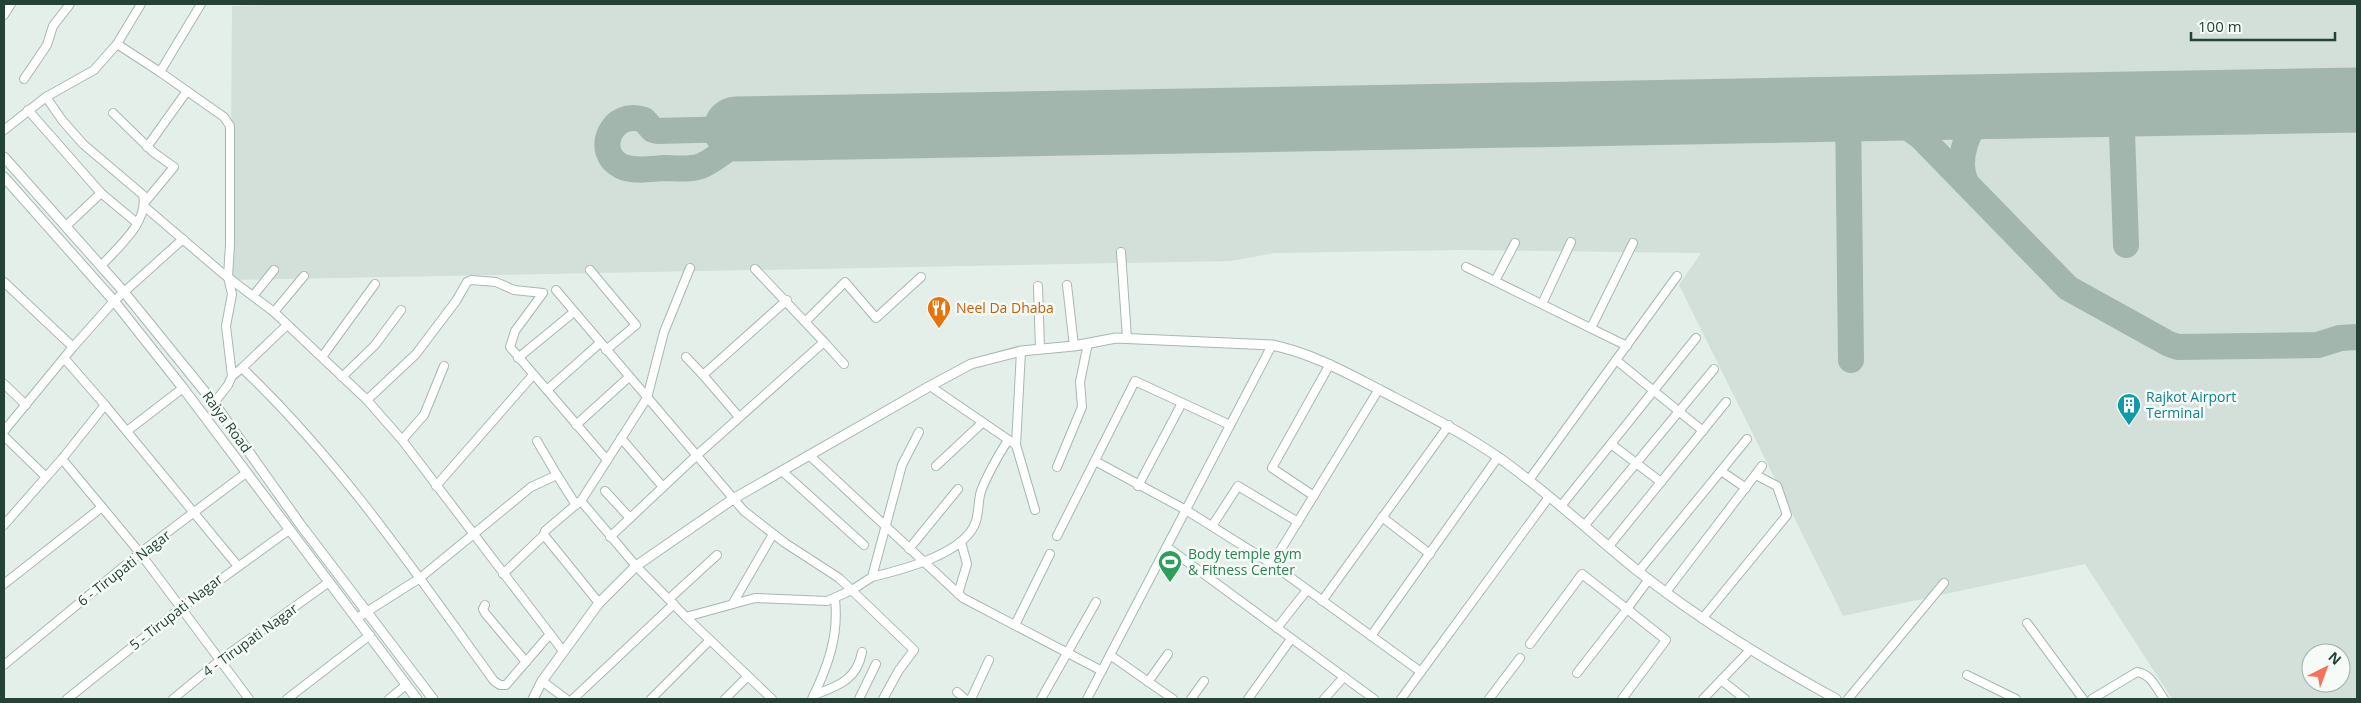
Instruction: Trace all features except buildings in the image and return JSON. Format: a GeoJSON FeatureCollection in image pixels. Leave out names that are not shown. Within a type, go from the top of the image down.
{"type":"FeatureCollection","features":[{"type":"Feature","properties":{"kind":"street"},"geometry":{"type":"LineString","coordinates":[[4,15],[11,4]]}},
{"type":"Feature","properties":{"kind":"street"},"geometry":{"type":"LineString","coordinates":[[24,79],[47,45],[53,26],[70,4]]}},
{"type":"Feature","properties":{"kind":"street"},"geometry":{"type":"LineString","coordinates":[[4,130],[46,96],[94,70],[117,44],[141,4]]}},
{"type":"Feature","properties":{"kind":"street"},"geometry":{"type":"LineString","coordinates":[[160,72],[202,4]]}},
{"type":"Feature","properties":{"kind":"street"},"geometry":{"type":"LineString","coordinates":[[117,44],[224,117],[230,126],[230,244],[228,277],[232,294],[226,326],[232,376]]}},
{"type":"Feature","properties":{"kind":"street"},"geometry":{"type":"LineString","coordinates":[[147,147],[187,92]]}},
{"type":"Feature","properties":{"kind":"street"},"geometry":{"type":"LineString","coordinates":[[46,96],[62,120],[83,144],[143,195],[145,204],[228,277],[274,312],[367,400],[402,440],[473,536],[563,651]]}},
{"type":"Feature","properties":{"kind":"street"},"geometry":{"type":"LineString","coordinates":[[28,110],[101,193],[137,223]]}},
{"type":"Feature","properties":{"kind":"street"},"geometry":{"type":"LineString","coordinates":[[102,265],[137,223],[145,204],[174,167],[147,147],[113,113]]}},
{"type":"Feature","properties":{"kind":"street","name":"Raiya Road"},"geometry":{"type":"LineString","coordinates":[[4,157],[102,265],[214,403],[300,524],[433,699]]}},
{"type":"Feature","properties":{"kind":"street","name":"Raiya Road"},"geometry":{"type":"LineString","coordinates":[[4,177],[114,300],[183,388],[417,699]]}},
{"type":"Feature","properties":{"kind":"street"},"geometry":{"type":"LineString","coordinates":[[66,226],[101,193]]}},
{"type":"Feature","properties":{"kind":"street"},"geometry":{"type":"LineString","coordinates":[[4,431],[73,346],[114,300],[183,239]]}},
{"type":"Feature","properties":{"kind":"street"},"geometry":{"type":"LineString","coordinates":[[1542,304],[1571,242]]}},
{"type":"Feature","properties":{"kind":"street"},"geometry":{"type":"LineString","coordinates":[[1495,281],[1515,243]]}},
{"type":"Feature","properties":{"kind":"street"},"geometry":{"type":"LineString","coordinates":[[1591,328],[1633,243]]}},
{"type":"Feature","properties":{"kind":"street"},"geometry":{"type":"LineString","coordinates":[[1121,252],[1126,338]]}},
{"type":"Feature","properties":{"kind":"street"},"geometry":{"type":"LineString","coordinates":[[503,574],[578,503],[647,398],[664,332],[690,268]]}},
{"type":"Feature","properties":{"kind":"street"},"geometry":{"type":"LineString","coordinates":[[1466,268],[1627,346]]}},
{"type":"Feature","properties":{"kind":"street"},"geometry":{"type":"LineString","coordinates":[[755,269],[806,321],[844,364]]}},
{"type":"Feature","properties":{"kind":"street"},"geometry":{"type":"LineString","coordinates":[[253,296],[274,270]]}},
{"type":"Feature","properties":{"kind":"street"},"geometry":{"type":"LineString","coordinates":[[590,270],[636,325],[606,350]]}},
{"type":"Feature","properties":{"kind":"street"},"geometry":{"type":"LineString","coordinates":[[274,312],[304,276]]}},
{"type":"Feature","properties":{"kind":"street"},"geometry":{"type":"LineString","coordinates":[[1529,480],[1677,276]]}},
{"type":"Feature","properties":{"kind":"street"},"geometry":{"type":"LineString","coordinates":[[806,321],[845,282],[876,318],[922,277]]}},
{"type":"Feature","properties":{"kind":"street"},"geometry":{"type":"LineString","coordinates":[[367,400],[416,354],[456,301],[467,282],[471,280],[496,282],[514,290],[543,293],[509,342],[511,352],[607,460]]}},
{"type":"Feature","properties":{"kind":"street"},"geometry":{"type":"LineString","coordinates":[[4,282],[73,346]]}},
{"type":"Feature","properties":{"kind":"street"},"geometry":{"type":"LineString","coordinates":[[322,357],[375,284]]}},
{"type":"Feature","properties":{"kind":"street"},"geometry":{"type":"LineString","coordinates":[[1067,285],[1074,346]]}},
{"type":"Feature","properties":{"kind":"street"},"geometry":{"type":"LineString","coordinates":[[1038,286],[1040,349]]}},
{"type":"Feature","properties":{"kind":"street"},"geometry":{"type":"LineString","coordinates":[[556,290],[744,511],[773,534],[839,578],[914,650],[899,670],[883,699]]}},
{"type":"Feature","properties":{"kind":"street"},"geometry":{"type":"LineString","coordinates":[[704,374],[786,300]]}},
{"type":"Feature","properties":{"kind":"street"},"geometry":{"type":"LineString","coordinates":[[342,377],[375,346],[401,310]]}},
{"type":"Feature","properties":{"kind":"street"},"geometry":{"type":"LineString","coordinates":[[518,358],[574,312]]}},
{"type":"Feature","properties":{"kind":"street"},"geometry":{"type":"LineString","coordinates":[[214,403],[228,385],[232,376],[288,325]]}},
{"type":"Feature","properties":{"kind":"street"},"geometry":{"type":"LineString","coordinates":[[533,699],[542,681],[599,603],[636,566],[733,499],[930,386],[972,364],[1021,350],[1074,346],[1116,338],[1126,338],[1272,345],[1294,349],[1330,364],[1449,425],[1498,457],[1585,525],[1649,579],[1702,619],[1750,650],[1836,699]]}},
{"type":"Feature","properties":{"kind":"street"},"geometry":{"type":"LineString","coordinates":[[1561,506],[1696,338]]}},
{"type":"Feature","properties":{"kind":"street"},"geometry":{"type":"LineString","coordinates":[[610,537],[696,456],[824,342]]}},
{"type":"Feature","properties":{"kind":"street"},"geometry":{"type":"LineString","coordinates":[[546,390],[600,343]]}},
{"type":"Feature","properties":{"kind":"street"},"geometry":{"type":"LineString","coordinates":[[1057,467],[1082,407],[1080,382],[1088,343]]}},
{"type":"Feature","properties":{"kind":"street"},"geometry":{"type":"LineString","coordinates":[[1087,699],[1272,345]]}},
{"type":"Feature","properties":{"kind":"street"},"geometry":{"type":"LineString","coordinates":[[1021,350],[1016,445],[1034,510]]}},
{"type":"Feature","properties":{"kind":"street"},"geometry":{"type":"LineString","coordinates":[[686,357],[704,374],[739,417]]}},
{"type":"Feature","properties":{"kind":"street"},"geometry":{"type":"LineString","coordinates":[[64,358],[106,405],[237,565]]}},
{"type":"Feature","properties":{"kind":"street"},"geometry":{"type":"LineString","coordinates":[[1616,360],[1702,431]]}},
{"type":"Feature","properties":{"kind":"street"},"geometry":{"type":"LineString","coordinates":[[1314,496],[1272,468],[1330,364]]}},
{"type":"Feature","properties":{"kind":"street"},"geometry":{"type":"LineString","coordinates":[[402,440],[424,415],[444,366]]}},
{"type":"Feature","properties":{"kind":"street"},"geometry":{"type":"LineString","coordinates":[[242,368],[271,396],[347,484],[420,578],[494,681],[506,686],[550,634]]}},
{"type":"Feature","properties":{"kind":"street"},"geometry":{"type":"LineString","coordinates":[[1585,525],[1714,370]]}},
{"type":"Feature","properties":{"kind":"street"},"geometry":{"type":"LineString","coordinates":[[436,486],[533,375]]}},
{"type":"Feature","properties":{"kind":"street"},"geometry":{"type":"LineString","coordinates":[[576,425],[629,377]]}},
{"type":"Feature","properties":{"kind":"street"},"geometry":{"type":"LineString","coordinates":[[1058,536],[1135,382],[1230,425]]}},
{"type":"Feature","properties":{"kind":"street"},"geometry":{"type":"LineString","coordinates":[[4,384],[26,405]]}},
{"type":"Feature","properties":{"kind":"street"},"geometry":{"type":"LineString","coordinates":[[930,386],[1016,445]]}},
{"type":"Feature","properties":{"kind":"street"},"geometry":{"type":"LineString","coordinates":[[127,431],[183,388]]}},
{"type":"Feature","properties":{"kind":"street"},"geometry":{"type":"LineString","coordinates":[[1272,564],[1379,389]]}},
{"type":"Feature","properties":{"kind":"street"},"geometry":{"type":"LineString","coordinates":[[1609,546],[1726,402]]}},
{"type":"Feature","properties":{"kind":"street"},"geometry":{"type":"LineString","coordinates":[[1138,486],[1182,403]]}},
{"type":"Feature","properties":{"kind":"street"},"geometry":{"type":"LineString","coordinates":[[4,525],[106,405]]}},
{"type":"Feature","properties":{"kind":"street"},"geometry":{"type":"LineString","coordinates":[[936,466],[982,422]]}},
{"type":"Feature","properties":{"kind":"street"},"geometry":{"type":"LineString","coordinates":[[1322,601],[1449,425]]}},
{"type":"Feature","properties":{"kind":"street"},"geometry":{"type":"LineString","coordinates":[[872,578],[902,465],[920,432]]}},
{"type":"Feature","properties":{"kind":"street"},"geometry":{"type":"LineString","coordinates":[[4,436],[46,477]]}},
{"type":"Feature","properties":{"kind":"street"},"geometry":{"type":"LineString","coordinates":[[621,438],[663,488]]}},
{"type":"Feature","properties":{"kind":"street"},"geometry":{"type":"LineString","coordinates":[[1639,571],[1747,438]]}},
{"type":"Feature","properties":{"kind":"street"},"geometry":{"type":"LineString","coordinates":[[686,617],[755,598],[827,601],[835,599],[872,578],[923,563],[961,542],[976,522],[982,490],[993,465],[1008,440]]}},
{"type":"Feature","properties":{"kind":"street"},"geometry":{"type":"LineString","coordinates":[[537,441],[556,475],[578,503],[686,617],[772,699]]}},
{"type":"Feature","properties":{"kind":"street"},"geometry":{"type":"LineString","coordinates":[[1611,444],[1661,482]]}},
{"type":"Feature","properties":{"kind":"street"},"geometry":{"type":"LineString","coordinates":[[809,455],[958,594],[1102,670]]}},
{"type":"Feature","properties":{"kind":"street"},"geometry":{"type":"LineString","coordinates":[[1371,636],[1498,457]]}},
{"type":"Feature","properties":{"kind":"street"},"geometry":{"type":"LineString","coordinates":[[62,459],[140,553],[249,699]]}},
{"type":"Feature","properties":{"kind":"street"},"geometry":{"type":"LineString","coordinates":[[1095,461],[1138,486],[1186,510],[1272,564],[1421,672]]}},
{"type":"Feature","properties":{"kind":"street"},"geometry":{"type":"LineString","coordinates":[[1666,592],[1762,466]]}},
{"type":"Feature","properties":{"kind":"street"},"geometry":{"type":"LineString","coordinates":[[782,471],[864,545]]}},
{"type":"Feature","properties":{"kind":"street"},"geometry":{"type":"LineString","coordinates":[[1721,471],[1746,488]]}},
{"type":"Feature","properties":{"kind":"street","name":"6 - Tirupati Nagar"},"geometry":{"type":"LineString","coordinates":[[4,665],[140,553],[246,473]]}},
{"type":"Feature","properties":{"kind":"street"},"geometry":{"type":"LineString","coordinates":[[1702,619],[1787,515],[1777,486],[1756,474]]}},
{"type":"Feature","properties":{"kind":"street"},"geometry":{"type":"LineString","coordinates":[[357,618],[420,578],[531,487],[556,475]]}},
{"type":"Feature","properties":{"kind":"street"},"geometry":{"type":"LineString","coordinates":[[1212,526],[1238,486],[1298,522]]}},
{"type":"Feature","properties":{"kind":"street"},"geometry":{"type":"LineString","coordinates":[[909,549],[958,489]]}},
{"type":"Feature","properties":{"kind":"street"},"geometry":{"type":"LineString","coordinates":[[605,491],[630,518]]}},
{"type":"Feature","properties":{"kind":"street"},"geometry":{"type":"LineString","coordinates":[[1401,699],[1549,496]]}},
{"type":"Feature","properties":{"kind":"street"},"geometry":{"type":"LineString","coordinates":[[4,584],[102,507]]}},
{"type":"Feature","properties":{"kind":"street"},"geometry":{"type":"LineString","coordinates":[[1382,517],[1430,554]]}},
{"type":"Feature","properties":{"kind":"street","name":"5 - Tirupati Nagar"},"geometry":{"type":"LineString","coordinates":[[67,699],[237,565],[289,530]]}},
{"type":"Feature","properties":{"kind":"street"},"geometry":{"type":"LineString","coordinates":[[733,603],[773,534]]}},
{"type":"Feature","properties":{"kind":"street"},"geometry":{"type":"LineString","coordinates":[[544,535],[599,603]]}},
{"type":"Feature","properties":{"kind":"street"},"geometry":{"type":"LineString","coordinates":[[958,594],[967,564],[961,542]]}},
{"type":"Feature","properties":{"kind":"street"},"geometry":{"type":"LineString","coordinates":[[1167,547],[1374,699]]}},
{"type":"Feature","properties":{"kind":"street"},"geometry":{"type":"LineString","coordinates":[[1015,625],[1050,554]]}},
{"type":"Feature","properties":{"kind":"street"},"geometry":{"type":"LineString","coordinates":[[573,699],[717,555]]}},
{"type":"Feature","properties":{"kind":"street"},"geometry":{"type":"LineString","coordinates":[[1530,644],[1582,574],[1666,640],[1622,699]]}},
{"type":"Feature","properties":{"kind":"street"},"geometry":{"type":"LineString","coordinates":[[1576,673],[1649,579]]}},
{"type":"Feature","properties":{"kind":"street","name":"4 - Tirupati Nagar"},"geometry":{"type":"LineString","coordinates":[[173,699],[219,661],[329,582]]}},
{"type":"Feature","properties":{"kind":"street"},"geometry":{"type":"LineString","coordinates":[[1848,699],[1944,583]]}},
{"type":"Feature","properties":{"kind":"street"},"geometry":{"type":"LineString","coordinates":[[1277,628],[1307,590]]}},
{"type":"Feature","properties":{"kind":"street"},"geometry":{"type":"LineString","coordinates":[[813,697],[834,642],[837,622],[835,599]]}},
{"type":"Feature","properties":{"kind":"street"},"geometry":{"type":"LineString","coordinates":[[1041,699],[1096,602]]}},
{"type":"Feature","properties":{"kind":"street"},"geometry":{"type":"LineString","coordinates":[[485,605],[483,609],[526,662]]}},
{"type":"Feature","properties":{"kind":"street"},"geometry":{"type":"LineString","coordinates":[[2027,623],[2083,699]]}},
{"type":"Feature","properties":{"kind":"street"},"geometry":{"type":"LineString","coordinates":[[287,699],[370,635]]}},
{"type":"Feature","properties":{"kind":"street"},"geometry":{"type":"LineString","coordinates":[[1248,699],[1291,639]]}},
{"type":"Feature","properties":{"kind":"street"},"geometry":{"type":"LineString","coordinates":[[651,699],[710,640]]}},
{"type":"Feature","properties":{"kind":"street"},"geometry":{"type":"LineString","coordinates":[[1703,699],[1750,650]]}},
{"type":"Feature","properties":{"kind":"street"},"geometry":{"type":"LineString","coordinates":[[813,697],[848,679],[860,666],[862,652]]}},
{"type":"Feature","properties":{"kind":"street"},"geometry":{"type":"LineString","coordinates":[[1148,682],[1168,654]]}},
{"type":"Feature","properties":{"kind":"street"},"geometry":{"type":"LineString","coordinates":[[1110,655],[1173,699]]}},
{"type":"Feature","properties":{"kind":"street"},"geometry":{"type":"LineString","coordinates":[[1489,699],[1520,658]]}},
{"type":"Feature","properties":{"kind":"street"},"geometry":{"type":"LineString","coordinates":[[971,699],[989,660]]}},
{"type":"Feature","properties":{"kind":"street"},"geometry":{"type":"LineString","coordinates":[[859,699],[876,664]]}},
{"type":"Feature","properties":{"kind":"street"},"geometry":{"type":"LineString","coordinates":[[2092,699],[2137,672],[2144,673],[2150,678],[2164,699]]}},
{"type":"Feature","properties":{"kind":"street"},"geometry":{"type":"LineString","coordinates":[[1967,675],[2016,699]]}},
{"type":"Feature","properties":{"kind":"street"},"geometry":{"type":"LineString","coordinates":[[725,699],[748,676]]}},
{"type":"Feature","properties":{"kind":"street"},"geometry":{"type":"LineString","coordinates":[[1324,699],[1344,677]]}},
{"type":"Feature","properties":{"kind":"street"},"geometry":{"type":"LineString","coordinates":[[1192,699],[1204,680]]}},
{"type":"Feature","properties":{"kind":"street"},"geometry":{"type":"LineString","coordinates":[[1721,680],[1745,699]]}},
{"type":"Feature","properties":{"kind":"street"},"geometry":{"type":"LineString","coordinates":[[542,681],[566,699]]}},
{"type":"Feature","properties":{"kind":"street"},"geometry":{"type":"LineString","coordinates":[[389,699],[406,684]]}},
{"type":"Feature","properties":{"kind":"street"},"geometry":{"type":"LineString","coordinates":[[957,692],[965,699]]}},
{"type":"Feature","properties":{"kind":"shaded area"},"geometry":{"type":"Polygon","coordinates":[[[302,4],[2357,4],[2357,699],[2172,699],[2085,564],[1843,616],[1679,285],[1701,253],[1461,250],[1275,253],[1231,261],[230,280],[232,6],[302,4]]]}},
{"type":"Feature","properties":{"kind":"taxiway"},"geometry":{"type":"LineString","coordinates":[[2121,104],[2126,245]]}},
{"type":"Feature","properties":{"kind":"taxiway"},"geometry":{"type":"LineString","coordinates":[[1966,183],[1962,164],[1965,143],[1969,133],[1975,124],[1991,111],[2010,106]]}},
{"type":"Feature","properties":{"kind":"taxiway"},"geometry":{"type":"LineString","coordinates":[[1869,108],[1891,115],[1921,137],[2068,288],[2169,344],[2178,347],[2318,345],[2340,338],[2357,337]]}},
{"type":"Feature","properties":{"kind":"taxiway"},"geometry":{"type":"LineString","coordinates":[[1848,109],[1851,360]]}},
{"type":"Feature","properties":{"kind":"taxiway"},"geometry":{"type":"LineString","coordinates":[[736,129],[657,131],[653,130],[644,120],[633,118],[623,120],[615,126],[610,133],[608,151],[613,160],[626,168],[642,170],[692,168],[713,160],[755,129]]}},
{"type":"Feature","properties":{"kind":"runway"},"geometry":{"type":"LineString","coordinates":[[736,129],[2357,100]]}},
{"type":"Feature","properties":{"kind":"place","name":"Neel Da Dhaba"},"geometry":{"type":"Point","coordinates":[939,329]}},
{"type":"Feature","properties":{"kind":"place","name":"Rajkot Airport Terminal"},"geometry":{"type":"Point","coordinates":[2129,426]}},
{"type":"Feature","properties":{"kind":"place","name":"Body temple gym & Fitness Center"},"geometry":{"type":"Point","coordinates":[1170,583]}}]}
